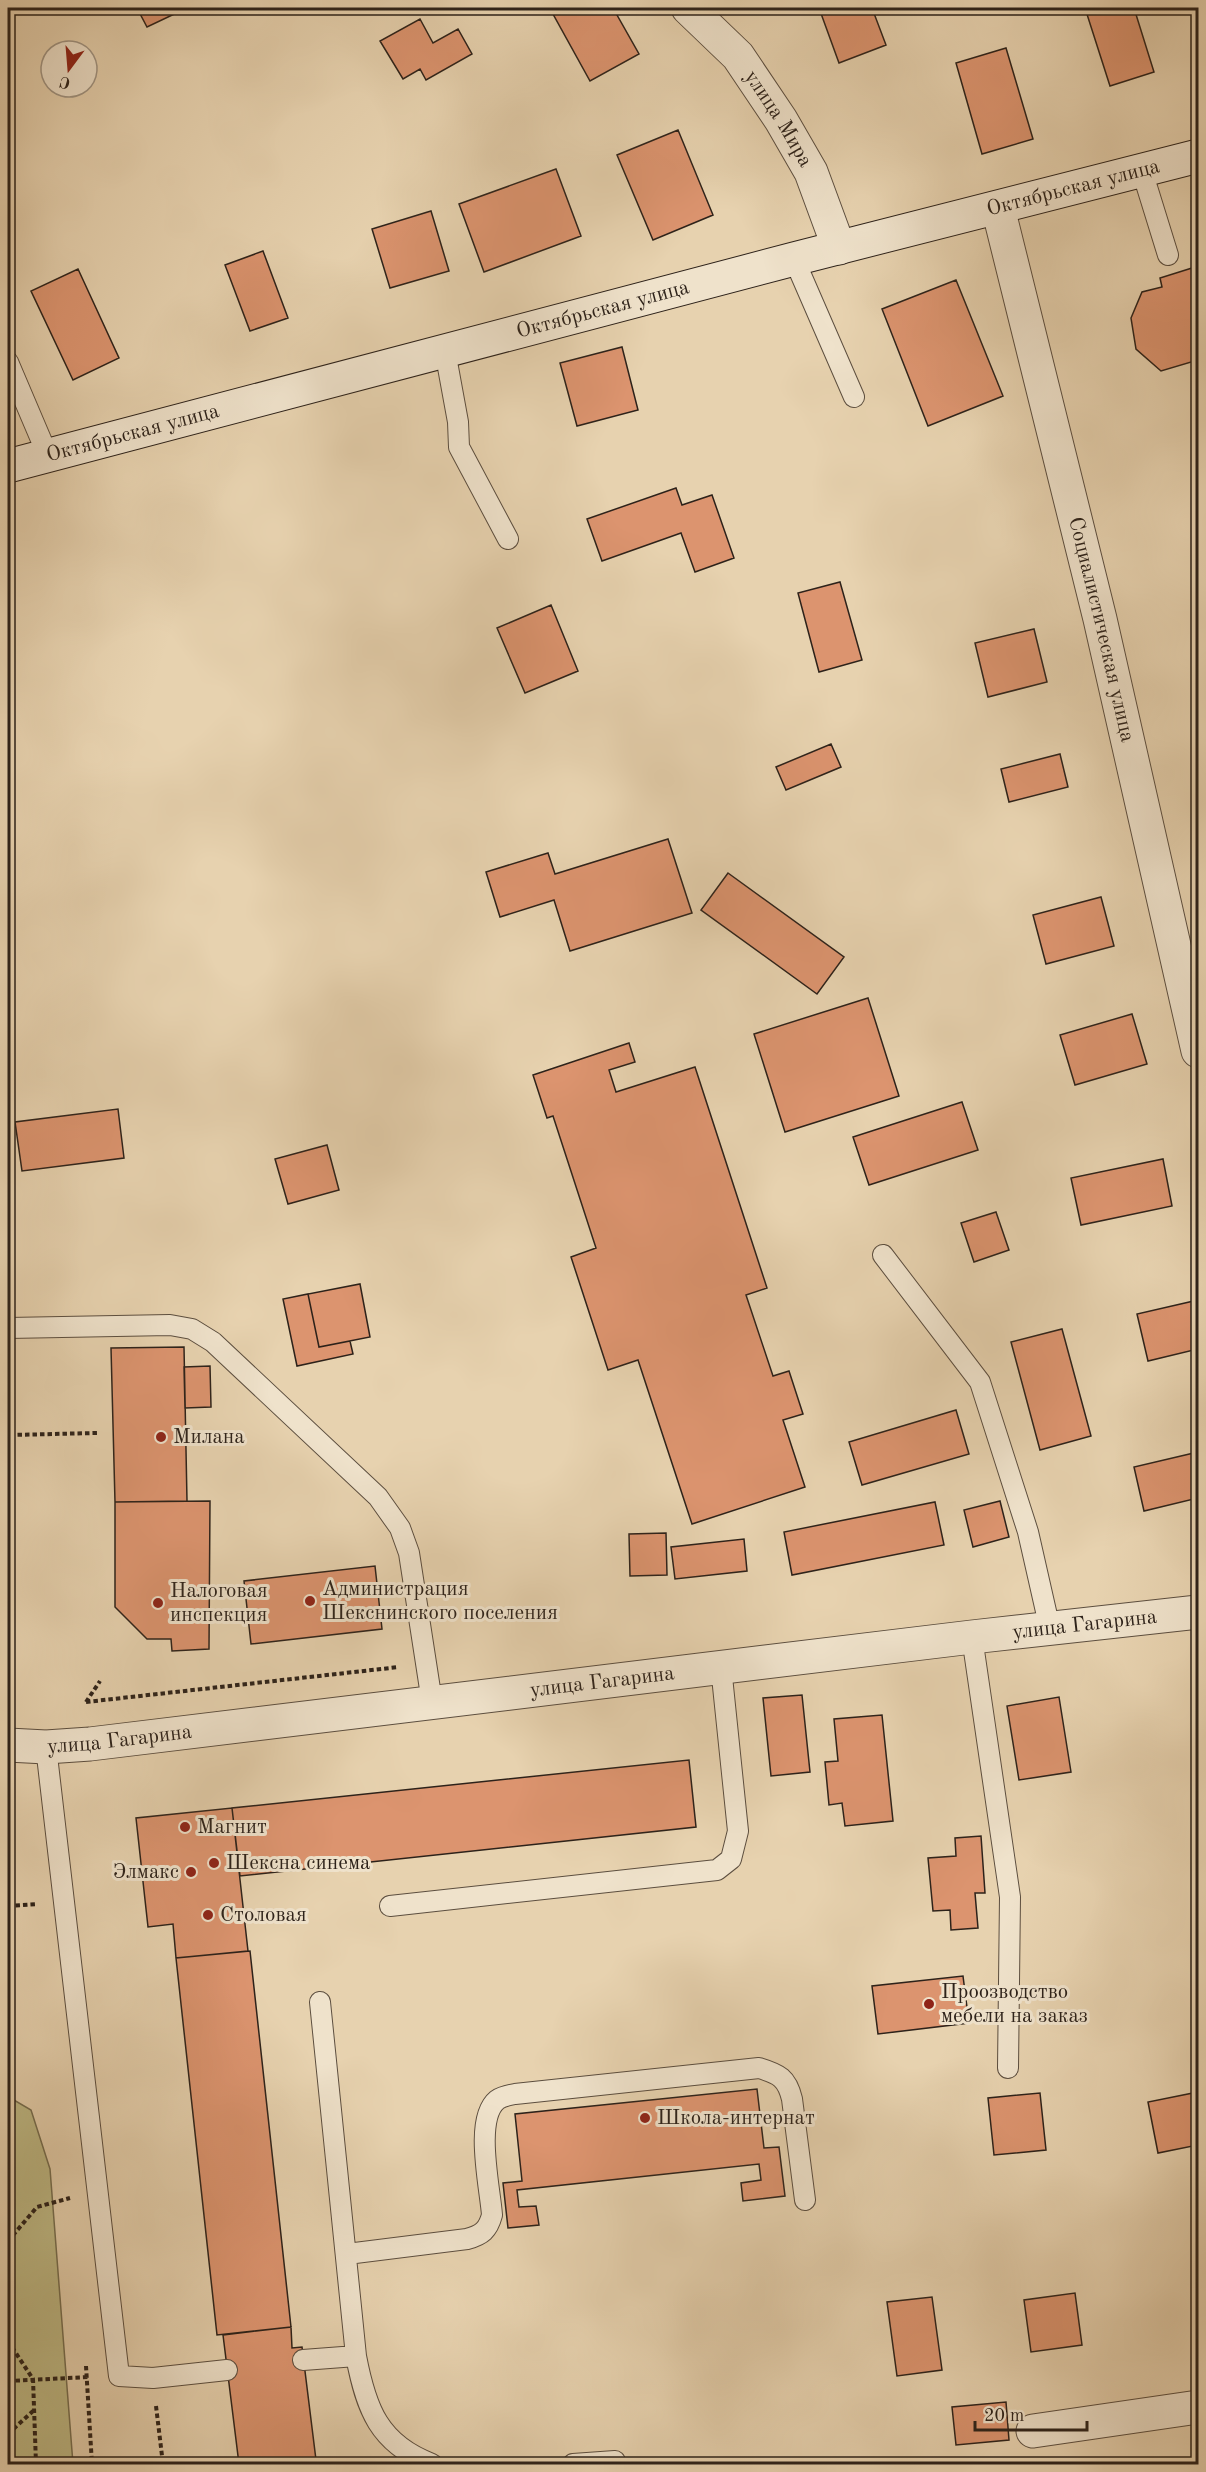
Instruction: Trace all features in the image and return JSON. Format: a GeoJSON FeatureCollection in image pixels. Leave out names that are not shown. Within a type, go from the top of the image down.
{"type":"FeatureCollection","features":[{"type":"Feature","properties":{"kind":"street","name":"улица Мира"},"geometry":{"type":"LineString","coordinates":[[688,8],[738,56],[781,120],[811,172],[839,248]]}},
{"type":"Feature","properties":{"kind":"street","name":"Октябрьская улица"},"geometry":{"type":"LineString","coordinates":[[8,466],[794,259],[1198,156]]}},
{"type":"Feature","properties":{"kind":"street","name":"Социалистическая улица"},"geometry":{"type":"LineString","coordinates":[[998,208],[1101,619],[1197,1040]]}},
{"type":"Feature","properties":{"kind":"street","name":"улица Гагарина"},"geometry":{"type":"LineString","coordinates":[[8,1745],[46,1747],[90,1744],[972,1637],[1198,1612]]}},
{"type":"Feature","properties":{"kind":"street"},"geometry":{"type":"LineString","coordinates":[[1033,2431],[1198,2407]]}},
{"type":"Feature","properties":{"kind":"lane"},"geometry":{"type":"LineString","coordinates":[[1142,171],[1168,255]]}},
{"type":"Feature","properties":{"kind":"lane"},"geometry":{"type":"LineString","coordinates":[[794,259],[854,397]]}},
{"type":"Feature","properties":{"kind":"lane"},"geometry":{"type":"LineString","coordinates":[[445,351],[457,412],[459,447],[508,539]]}},
{"type":"Feature","properties":{"kind":"lane"},"geometry":{"type":"LineString","coordinates":[[8,362],[48,456]]}},
{"type":"Feature","properties":{"kind":"lane"},"geometry":{"type":"LineString","coordinates":[[883,1255],[980,1382],[1028,1532],[1050,1629]]}},
{"type":"Feature","properties":{"kind":"lane"},"geometry":{"type":"LineString","coordinates":[[8,1328],[170,1325],[192,1329],[213,1341],[370,1489],[399,1528],[409,1553],[432,1702]]}},
{"type":"Feature","properties":{"kind":"lane"},"geometry":{"type":"LineString","coordinates":[[972,1637],[1010,1897],[1008,2068]]}},
{"type":"Feature","properties":{"kind":"lane"},"geometry":{"type":"LineString","coordinates":[[390,1906],[717,1870],[731,1859],[738,1831],[721,1667]]}},
{"type":"Feature","properties":{"kind":"lane"},"geometry":{"type":"LineString","coordinates":[[46,1747],[118,2376],[153,2378],[227,2370]]}},
{"type":"Feature","properties":{"kind":"lane"},"geometry":{"type":"LineString","coordinates":[[320,2002],[356,2356],[363,2391],[382,2430],[408,2455],[432,2464]]}},
{"type":"Feature","properties":{"kind":"lane"},"geometry":{"type":"LineString","coordinates":[[347,2254],[467,2239],[479,2236],[489,2227],[492,2215],[484,2129],[486,2114],[498,2099],[515,2094],[759,2068],[779,2074],[788,2084],[792,2099],[805,2199]]}},
{"type":"Feature","properties":{"kind":"lane"},"geometry":{"type":"LineString","coordinates":[[303,2360],[356,2356]]}},
{"type":"Feature","properties":{"kind":"lane"},"geometry":{"type":"LineString","coordinates":[[573,2464],[615,2461]]}},
{"type":"Feature","properties":{"kind":"path"},"geometry":{"type":"LineString","coordinates":[[10,1435],[97,1433]]}},
{"type":"Feature","properties":{"kind":"path"},"geometry":{"type":"LineString","coordinates":[[100,1681],[86,1702],[426,1664]]}},
{"type":"Feature","properties":{"kind":"path"},"geometry":{"type":"LineString","coordinates":[[8,2241],[37,2206],[73,2197],[74,2208]]}},
{"type":"Feature","properties":{"kind":"path"},"geometry":{"type":"LineString","coordinates":[[8,2341],[33,2379],[36,2464]]}},
{"type":"Feature","properties":{"kind":"path"},"geometry":{"type":"LineString","coordinates":[[85,2354],[92,2464]]}},
{"type":"Feature","properties":{"kind":"path"},"geometry":{"type":"LineString","coordinates":[[8,2381],[86,2377]]}},
{"type":"Feature","properties":{"kind":"path"},"geometry":{"type":"LineString","coordinates":[[153,2378],[163,2464]]}},
{"type":"Feature","properties":{"kind":"path"},"geometry":{"type":"LineString","coordinates":[[8,2434],[34,2410]]}},
{"type":"Feature","properties":{"kind":"shaded area"},"geometry":{"type":"Polygon","coordinates":[[[8,2100],[14,2100],[31,2110],[50,2169],[73,2464],[8,2464],[8,2100]]]}},
{"type":"Feature","properties":{"kind":"building"},"geometry":{"type":"Polygon","coordinates":[[[137,8],[187,8],[147,27],[137,8]]]}},
{"type":"Feature","properties":{"kind":"building"},"geometry":{"type":"Polygon","coordinates":[[[565,8],[613,8],[639,54],[590,81],[553,14],[565,8]]]}},
{"type":"Feature","properties":{"kind":"building"},"geometry":{"type":"Polygon","coordinates":[[[819,8],[872,8],[886,45],[839,63],[819,8]]]}},
{"type":"Feature","properties":{"kind":"building"},"geometry":{"type":"Polygon","coordinates":[[[1085,8],[1134,8],[1154,72],[1110,86],[1085,8]]]}},
{"type":"Feature","properties":{"kind":"building"},"geometry":{"type":"Polygon","coordinates":[[[420,19],[433,43],[458,29],[472,54],[426,80],[420,69],[403,79],[380,41],[420,19]]]}},
{"type":"Feature","properties":{"kind":"building"},"geometry":{"type":"Polygon","coordinates":[[[1006,48],[1033,139],[982,154],[956,63],[1006,48]]]}},
{"type":"Feature","properties":{"kind":"building"},"geometry":{"type":"Polygon","coordinates":[[[678,130],[713,215],[653,240],[617,155],[678,130]]]}},
{"type":"Feature","properties":{"kind":"building"},"geometry":{"type":"Polygon","coordinates":[[[556,169],[581,236],[484,272],[459,204],[556,169]]]}},
{"type":"Feature","properties":{"kind":"building"},"geometry":{"type":"Polygon","coordinates":[[[431,211],[449,271],[390,288],[372,229],[431,211]]]}},
{"type":"Feature","properties":{"kind":"building"},"geometry":{"type":"Polygon","coordinates":[[[263,251],[288,318],[250,331],[225,265],[263,251]]]}},
{"type":"Feature","properties":{"kind":"building"},"geometry":{"type":"Polygon","coordinates":[[[1192,268],[1198,290],[1198,360],[1161,371],[1136,349],[1131,318],[1142,292],[1162,287],[1160,278],[1192,268]]]}},
{"type":"Feature","properties":{"kind":"building"},"geometry":{"type":"Polygon","coordinates":[[[78,269],[119,358],[73,380],[31,291],[78,269]]]}},
{"type":"Feature","properties":{"kind":"building"},"geometry":{"type":"Polygon","coordinates":[[[956,280],[1003,396],[928,426],[882,309],[956,280]]]}},
{"type":"Feature","properties":{"kind":"building"},"geometry":{"type":"Polygon","coordinates":[[[622,347],[638,410],[577,426],[560,363],[622,347]]]}},
{"type":"Feature","properties":{"kind":"building"},"geometry":{"type":"Polygon","coordinates":[[[676,488],[682,505],[712,495],[734,558],[695,572],[681,533],[602,561],[587,519],[676,488]]]}},
{"type":"Feature","properties":{"kind":"building"},"geometry":{"type":"Polygon","coordinates":[[[840,582],[862,660],[819,672],[798,593],[840,582]]]}},
{"type":"Feature","properties":{"kind":"building"},"geometry":{"type":"Polygon","coordinates":[[[551,605],[578,671],[525,693],[497,628],[551,605]]]}},
{"type":"Feature","properties":{"kind":"building"},"geometry":{"type":"Polygon","coordinates":[[[1034,629],[1047,682],[988,697],[975,643],[1034,629]]]}},
{"type":"Feature","properties":{"kind":"building"},"geometry":{"type":"Polygon","coordinates":[[[831,744],[841,767],[786,790],[776,767],[831,744]]]}},
{"type":"Feature","properties":{"kind":"building"},"geometry":{"type":"Polygon","coordinates":[[[1060,754],[1068,787],[1009,802],[1001,769],[1060,754]]]}},
{"type":"Feature","properties":{"kind":"building"},"geometry":{"type":"Polygon","coordinates":[[[668,839],[692,913],[570,951],[554,900],[500,917],[486,872],[548,853],[555,874],[668,839]]]}},
{"type":"Feature","properties":{"kind":"building"},"geometry":{"type":"Polygon","coordinates":[[[728,873],[844,957],[817,994],[701,910],[728,873]]]}},
{"type":"Feature","properties":{"kind":"building"},"geometry":{"type":"Polygon","coordinates":[[[1101,897],[1114,946],[1046,964],[1033,915],[1101,897]]]}},
{"type":"Feature","properties":{"kind":"building"},"geometry":{"type":"Polygon","coordinates":[[[868,998],[899,1096],[785,1132],[754,1034],[868,998]]]}},
{"type":"Feature","properties":{"kind":"building"},"geometry":{"type":"Polygon","coordinates":[[[1132,1014],[1147,1064],[1075,1085],[1060,1035],[1132,1014]]]}},
{"type":"Feature","properties":{"kind":"building"},"geometry":{"type":"Polygon","coordinates":[[[629,1043],[635,1062],[609,1070],[616,1092],[695,1067],[767,1288],[746,1295],[773,1376],[789,1371],[803,1414],[783,1420],[805,1487],[692,1524],[638,1360],[608,1370],[571,1257],[596,1248],[553,1116],[547,1118],[533,1075],[629,1043]]]}},
{"type":"Feature","properties":{"kind":"building"},"geometry":{"type":"Polygon","coordinates":[[[962,1102],[978,1150],[869,1185],[853,1137],[962,1102]]]}},
{"type":"Feature","properties":{"kind":"building"},"geometry":{"type":"Polygon","coordinates":[[[118,1109],[124,1158],[22,1171],[15,1122],[118,1109]]]}},
{"type":"Feature","properties":{"kind":"building"},"geometry":{"type":"Polygon","coordinates":[[[327,1145],[339,1190],[288,1204],[275,1159],[327,1145]]]}},
{"type":"Feature","properties":{"kind":"building"},"geometry":{"type":"Polygon","coordinates":[[[1163,1159],[1172,1206],[1081,1225],[1071,1178],[1163,1159]]]}},
{"type":"Feature","properties":{"kind":"building"},"geometry":{"type":"Polygon","coordinates":[[[996,1212],[1009,1250],[974,1262],[961,1223],[996,1212]]]}},
{"type":"Feature","properties":{"kind":"building"},"geometry":{"type":"Polygon","coordinates":[[[360,1284],[370,1337],[319,1347],[308,1294],[360,1284]]]}},
{"type":"Feature","properties":{"kind":"building"},"geometry":{"type":"Polygon","coordinates":[[[308,1294],[319,1347],[350,1341],[353,1354],[297,1366],[283,1299],[308,1294]]]}},
{"type":"Feature","properties":{"kind":"building"},"geometry":{"type":"Polygon","coordinates":[[[1198,1300],[1198,1349],[1148,1361],[1137,1314],[1198,1300]]]}},
{"type":"Feature","properties":{"kind":"building"},"geometry":{"type":"Polygon","coordinates":[[[1062,1329],[1091,1436],[1040,1450],[1011,1342],[1062,1329]]]}},
{"type":"Feature","properties":{"kind":"building"},"geometry":{"type":"Polygon","coordinates":[[[184,1347],[187,1501],[115,1502],[111,1348],[184,1347]]]}},
{"type":"Feature","properties":{"kind":"building"},"geometry":{"type":"Polygon","coordinates":[[[210,1366],[211,1407],[185,1408],[184,1367],[210,1366]]]}},
{"type":"Feature","properties":{"kind":"building"},"geometry":{"type":"Polygon","coordinates":[[[956,1410],[969,1454],[862,1485],[849,1442],[956,1410]]]}},
{"type":"Feature","properties":{"kind":"building"},"geometry":{"type":"Polygon","coordinates":[[[1198,1452],[1198,1498],[1144,1511],[1134,1467],[1198,1452]]]}},
{"type":"Feature","properties":{"kind":"building"},"geometry":{"type":"Polygon","coordinates":[[[210,1501],[209,1649],[172,1651],[171,1639],[147,1639],[115,1607],[115,1502],[210,1501]]]}},
{"type":"Feature","properties":{"kind":"building"},"geometry":{"type":"Polygon","coordinates":[[[1000,1501],[1009,1537],[973,1547],[964,1510],[1000,1501]]]}},
{"type":"Feature","properties":{"kind":"building"},"geometry":{"type":"Polygon","coordinates":[[[935,1502],[944,1545],[792,1575],[784,1532],[935,1502]]]}},
{"type":"Feature","properties":{"kind":"building"},"geometry":{"type":"Polygon","coordinates":[[[666,1533],[667,1575],[630,1576],[629,1534],[666,1533]]]}},
{"type":"Feature","properties":{"kind":"building"},"geometry":{"type":"Polygon","coordinates":[[[744,1539],[747,1571],[675,1579],[671,1547],[744,1539]]]}},
{"type":"Feature","properties":{"kind":"building"},"geometry":{"type":"Polygon","coordinates":[[[375,1566],[382,1629],[251,1644],[244,1581],[375,1566]]]}},
{"type":"Feature","properties":{"kind":"building"},"geometry":{"type":"Polygon","coordinates":[[[802,1695],[810,1772],[771,1776],[763,1698],[802,1695]]]}},
{"type":"Feature","properties":{"kind":"building"},"geometry":{"type":"Polygon","coordinates":[[[1059,1697],[1071,1772],[1019,1780],[1007,1706],[1059,1697]]]}},
{"type":"Feature","properties":{"kind":"building"},"geometry":{"type":"Polygon","coordinates":[[[882,1715],[893,1821],[845,1826],[842,1803],[829,1805],[825,1762],[838,1761],[834,1719],[882,1715]]]}},
{"type":"Feature","properties":{"kind":"building"},"geometry":{"type":"Polygon","coordinates":[[[689,1760],[696,1827],[240,1876],[232,1808],[689,1760]]]}},
{"type":"Feature","properties":{"kind":"building"},"geometry":{"type":"Polygon","coordinates":[[[232,1808],[248,1951],[176,1958],[173,1924],[148,1927],[136,1818],[232,1808]]]}},
{"type":"Feature","properties":{"kind":"building"},"geometry":{"type":"Polygon","coordinates":[[[981,1836],[985,1893],[975,1893],[978,1928],[951,1930],[950,1910],[933,1911],[928,1858],[956,1856],[955,1838],[981,1836]]]}},
{"type":"Feature","properties":{"kind":"building"},"geometry":{"type":"Polygon","coordinates":[[[250,1951],[291,2327],[217,2335],[176,1958],[250,1951]]]}},
{"type":"Feature","properties":{"kind":"building"},"geometry":{"type":"Polygon","coordinates":[[[963,1976],[969,2023],[878,2034],[872,1986],[963,1976]]]}},
{"type":"Feature","properties":{"kind":"building"},"geometry":{"type":"Polygon","coordinates":[[[757,2089],[764,2148],[779,2147],[785,2196],[743,2201],[741,2183],[761,2180],[759,2164],[517,2190],[519,2207],[536,2206],[539,2225],[508,2228],[503,2183],[522,2181],[515,2114],[757,2089]]]}},
{"type":"Feature","properties":{"kind":"building"},"geometry":{"type":"Polygon","coordinates":[[[1198,2092],[1198,2145],[1158,2153],[1148,2102],[1198,2092]]]}},
{"type":"Feature","properties":{"kind":"building"},"geometry":{"type":"Polygon","coordinates":[[[1040,2093],[1046,2150],[994,2155],[988,2098],[1040,2093]]]}},
{"type":"Feature","properties":{"kind":"building"},"geometry":{"type":"Polygon","coordinates":[[[1075,2293],[1082,2345],[1031,2352],[1024,2300],[1075,2293]]]}},
{"type":"Feature","properties":{"kind":"building"},"geometry":{"type":"Polygon","coordinates":[[[932,2297],[942,2370],[897,2376],[887,2302],[932,2297]]]}},
{"type":"Feature","properties":{"kind":"building"},"geometry":{"type":"Polygon","coordinates":[[[291,2327],[292,2348],[302,2347],[316,2460],[310,2464],[239,2464],[223,2335],[291,2327]]]}},
{"type":"Feature","properties":{"kind":"building"},"geometry":{"type":"Polygon","coordinates":[[[1006,2402],[1009,2440],[956,2445],[952,2407],[1006,2402]]]}},
{"type":"Feature","properties":{"kind":"place","name":"Милана"},"geometry":{"type":"Point","coordinates":[161,1437]}},
{"type":"Feature","properties":{"kind":"place","name":"Администрация Шекснинского поселения"},"geometry":{"type":"Point","coordinates":[310,1601]}},
{"type":"Feature","properties":{"kind":"place","name":"Налоговая инспекция"},"geometry":{"type":"Point","coordinates":[158,1603]}},
{"type":"Feature","properties":{"kind":"place","name":"Магнит"},"geometry":{"type":"Point","coordinates":[185,1827]}},
{"type":"Feature","properties":{"kind":"place","name":"Шексна синема"},"geometry":{"type":"Point","coordinates":[214,1863]}},
{"type":"Feature","properties":{"kind":"place","name":"Элмакс"},"geometry":{"type":"Point","coordinates":[191,1872]}},
{"type":"Feature","properties":{"kind":"place","name":"Столовая"},"geometry":{"type":"Point","coordinates":[208,1915]}},
{"type":"Feature","properties":{"kind":"place","name":"Проозводство мебели на заказ"},"geometry":{"type":"Point","coordinates":[929,2004]}},
{"type":"Feature","properties":{"kind":"place","name":"Школа-интернат"},"geometry":{"type":"Point","coordinates":[645,2118]}}]}
